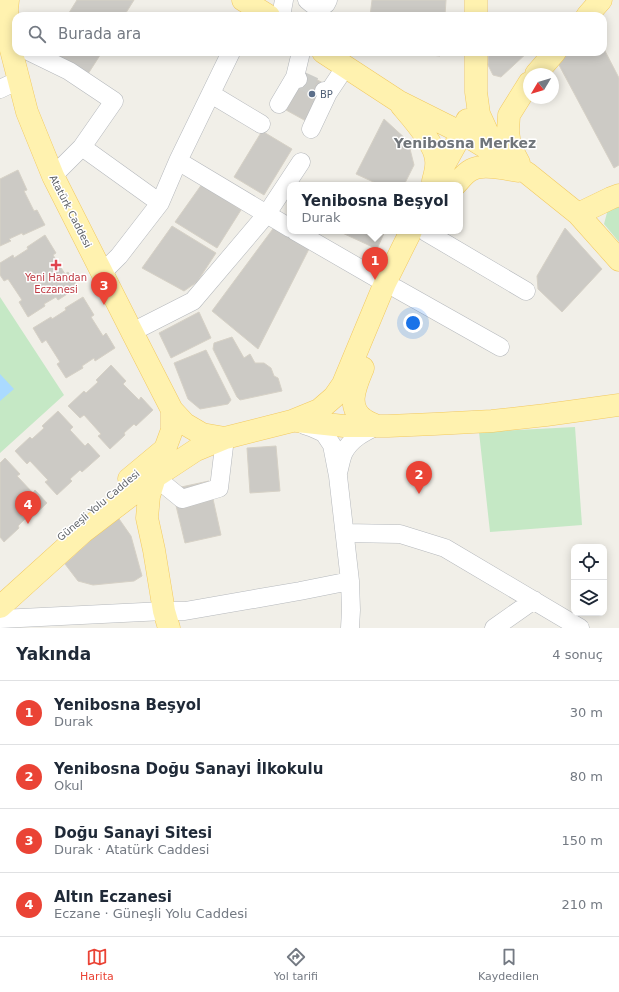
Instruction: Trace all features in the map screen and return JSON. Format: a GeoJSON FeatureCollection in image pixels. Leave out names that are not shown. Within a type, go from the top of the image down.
{"type":"FeatureCollection","features":[{"type":"Feature","properties":{"kind":"main road"},"geometry":{"type":"LineString","coordinates":[[476,0],[476,12]]}},
{"type":"Feature","properties":{"kind":"main road"},"geometry":{"type":"LineString","coordinates":[[590,12],[601,0]]}},
{"type":"Feature","properties":{"kind":"main road","name":"Atatürk Caddesi"},"geometry":{"type":"LineString","coordinates":[[5,7],[12,38]]}},
{"type":"Feature","properties":{"kind":"main road","name":"Atatürk Caddesi"},"geometry":{"type":"LineString","coordinates":[[12,53],[9,84],[27,112],[53,176],[172,410]]}},
{"type":"Feature","properties":{"kind":"main road"},"geometry":{"type":"LineString","coordinates":[[330,56],[398,101],[453,128],[527,173]]}},
{"type":"Feature","properties":{"kind":"main road"},"geometry":{"type":"LineString","coordinates":[[476,56],[476,92],[479,114],[490,138],[504,153],[527,173],[578,214],[619,260]]}},
{"type":"Feature","properties":{"kind":"main road"},"geometry":{"type":"LineString","coordinates":[[541,68],[552,56]]}},
{"type":"Feature","properties":{"kind":"main road"},"geometry":{"type":"LineString","coordinates":[[434,182],[453,128],[457,120],[468,109],[476,92]]}},
{"type":"Feature","properties":{"kind":"main road"},"geometry":{"type":"LineString","coordinates":[[523,93],[509,115],[508,131],[510,146],[516,160],[527,173]]}},
{"type":"Feature","properties":{"kind":"main road"},"geometry":{"type":"LineString","coordinates":[[398,101],[431,145],[436,158],[434,182]]}},
{"type":"Feature","properties":{"kind":"main road"},"geometry":{"type":"LineString","coordinates":[[458,182],[472,169],[482,167],[496,167],[527,173]]}},
{"type":"Feature","properties":{"kind":"main road"},"geometry":{"type":"LineString","coordinates":[[578,214],[619,195]]}},
{"type":"Feature","properties":{"kind":"main road"},"geometry":{"type":"LineString","coordinates":[[292,421],[319,410],[334,397],[343,384],[391,286],[419,234]]}},
{"type":"Feature","properties":{"kind":"main road"},"geometry":{"type":"LineString","coordinates":[[377,426],[364,420],[357,414],[353,400],[355,390],[391,286]]}},
{"type":"Feature","properties":{"kind":"main road"},"geometry":{"type":"LineString","coordinates":[[292,421],[344,426],[492,421],[619,405]]}},
{"type":"Feature","properties":{"kind":"main road"},"geometry":{"type":"LineString","coordinates":[[172,410],[185,424],[202,434],[225,438]]}},
{"type":"Feature","properties":{"kind":"main road","name":"Güneşli Yolu Caddesi"},"geometry":{"type":"LineString","coordinates":[[1,602],[165,449],[172,430],[172,410]]}},
{"type":"Feature","properties":{"kind":"main road","name":"Güneşli Yolu Caddesi"},"geometry":{"type":"LineString","coordinates":[[1,602],[83,532],[155,476],[196,450],[225,438],[292,421]]}},
{"type":"Feature","properties":{"kind":"main road"},"geometry":{"type":"LineString","coordinates":[[155,476],[149,496],[147,518],[167,620]]}},
{"type":"Feature","properties":{"kind":"street"},"geometry":{"type":"LineString","coordinates":[[282,12],[284,0]]}},
{"type":"Feature","properties":{"kind":"street"},"geometry":{"type":"LineString","coordinates":[[307,0],[312,4],[322,6],[326,4],[328,0]]}},
{"type":"Feature","properties":{"kind":"street"},"geometry":{"type":"LineString","coordinates":[[38,56],[69,71],[114,101],[82,147],[53,176]]}},
{"type":"Feature","properties":{"kind":"street"},"geometry":{"type":"LineString","coordinates":[[102,273],[119,256],[160,203],[178,161],[229,56]]}},
{"type":"Feature","properties":{"kind":"street"},"geometry":{"type":"LineString","coordinates":[[279,104],[296,78],[300,56]]}},
{"type":"Feature","properties":{"kind":"street"},"geometry":{"type":"LineString","coordinates":[[312,129],[326,92],[346,66]]}},
{"type":"Feature","properties":{"kind":"street"},"geometry":{"type":"LineString","coordinates":[[211,94],[261,124]]}},
{"type":"Feature","properties":{"kind":"street"},"geometry":{"type":"LineString","coordinates":[[82,147],[160,203]]}},
{"type":"Feature","properties":{"kind":"street"},"geometry":{"type":"LineString","coordinates":[[178,161],[287,226]]}},
{"type":"Feature","properties":{"kind":"street"},"geometry":{"type":"LineString","coordinates":[[288,182],[301,162]]}},
{"type":"Feature","properties":{"kind":"street"},"geometry":{"type":"LineString","coordinates":[[132,332],[194,301],[266,215],[287,183]]}},
{"type":"Feature","properties":{"kind":"street"},"geometry":{"type":"LineString","coordinates":[[300,234],[500,347]]}},
{"type":"Feature","properties":{"kind":"street"},"geometry":{"type":"LineString","coordinates":[[426,234],[526,291]]}},
{"type":"Feature","properties":{"kind":"street"},"geometry":{"type":"LineString","coordinates":[[292,421],[313,428],[324,434],[332,445],[338,476],[350,581],[350,628]]}},
{"type":"Feature","properties":{"kind":"street"},"geometry":{"type":"LineString","coordinates":[[338,476],[344,451],[362,433],[377,426]]}},
{"type":"Feature","properties":{"kind":"street"},"geometry":{"type":"LineString","coordinates":[[155,476],[182,499],[219,488],[225,438]]}},
{"type":"Feature","properties":{"kind":"street"},"geometry":{"type":"LineString","coordinates":[[345,533],[400,534],[445,548],[580,628]]}},
{"type":"Feature","properties":{"kind":"street"},"geometry":{"type":"LineString","coordinates":[[1,602],[167,620],[185,611],[350,581]]}},
{"type":"Feature","properties":{"kind":"street"},"geometry":{"type":"LineString","coordinates":[[494,628],[534,600]]}},
{"type":"Feature","properties":{"kind":"green space"},"geometry":{"type":"Polygon","coordinates":[[[619,206],[619,242],[604,224],[608,209],[619,206]]]}},
{"type":"Feature","properties":{"kind":"green space"},"geometry":{"type":"Polygon","coordinates":[[[0,297],[64,395],[0,453],[0,297]]]}},
{"type":"Feature","properties":{"kind":"green space"},"geometry":{"type":"Polygon","coordinates":[[[575,427],[582,525],[490,532],[479,432],[575,427]]]}},
{"type":"Feature","properties":{"kind":"water"},"geometry":{"type":"Polygon","coordinates":[[[0,374],[14,389],[0,401],[0,374]]]}},
{"type":"Feature","properties":{"kind":"building"},"geometry":{"type":"Polygon","coordinates":[[[77,0],[134,0],[126,12],[70,12],[77,0]]]}},
{"type":"Feature","properties":{"kind":"building"},"geometry":{"type":"Polygon","coordinates":[[[372,0],[446,0],[445,12],[370,12],[372,0]]]}},
{"type":"Feature","properties":{"kind":"building"},"geometry":{"type":"Polygon","coordinates":[[[607,55],[619,78],[619,165],[614,168],[559,65],[559,58],[561,56],[607,56],[607,55]]]}},
{"type":"Feature","properties":{"kind":"building"},"geometry":{"type":"Polygon","coordinates":[[[59,56],[99,56],[88,74],[59,56]]]}},
{"type":"Feature","properties":{"kind":"building"},"geometry":{"type":"Polygon","coordinates":[[[489,56],[524,56],[501,77],[493,75],[488,65],[489,56]]]}},
{"type":"Feature","properties":{"kind":"building"},"geometry":{"type":"Polygon","coordinates":[[[302,72],[327,85],[306,121],[286,110],[292,100],[302,72]]]}},
{"type":"Feature","properties":{"kind":"building"},"geometry":{"type":"Polygon","coordinates":[[[384,119],[408,141],[414,165],[406,182],[373,182],[356,174],[384,119]]]}},
{"type":"Feature","properties":{"kind":"building"},"geometry":{"type":"Polygon","coordinates":[[[262,131],[292,149],[264,195],[234,177],[262,131]]]}},
{"type":"Feature","properties":{"kind":"building"},"geometry":{"type":"Polygon","coordinates":[[[18,170],[27,190],[24,191],[34,211],[37,210],[45,225],[23,235],[22,233],[9,239],[11,241],[0,246],[0,179],[18,170]]]}},
{"type":"Feature","properties":{"kind":"building"},"geometry":{"type":"Polygon","coordinates":[[[202,184],[241,210],[217,248],[175,222],[202,184]]]}},
{"type":"Feature","properties":{"kind":"building"},"geometry":{"type":"Polygon","coordinates":[[[172,226],[216,253],[197,282],[184,291],[142,268],[172,226]]]}},
{"type":"Feature","properties":{"kind":"building"},"geometry":{"type":"Polygon","coordinates":[[[275,226],[309,249],[258,349],[212,311],[275,226]]]}},
{"type":"Feature","properties":{"kind":"building"},"geometry":{"type":"Polygon","coordinates":[[[565,228],[602,269],[562,312],[538,289],[537,276],[565,228]]]}},
{"type":"Feature","properties":{"kind":"building"},"geometry":{"type":"Polygon","coordinates":[[[344,234],[384,234],[377,249],[344,234]]]}},
{"type":"Feature","properties":{"kind":"building"},"geometry":{"type":"Polygon","coordinates":[[[45,235],[56,253],[53,255],[65,274],[68,272],[78,287],[58,300],[56,297],[44,304],[45,306],[28,317],[19,302],[22,300],[8,279],[4,281],[0,275],[0,263],[13,255],[14,258],[45,235]]]}},
{"type":"Feature","properties":{"kind":"building"},"geometry":{"type":"Polygon","coordinates":[[[83,297],[94,315],[91,317],[103,336],[106,333],[115,348],[95,361],[94,358],[82,366],[83,368],[66,378],[57,364],[60,362],[46,340],[42,343],[33,328],[51,317],[52,319],[66,310],[65,308],[83,297]]]}},
{"type":"Feature","properties":{"kind":"building"},"geometry":{"type":"Polygon","coordinates":[[[199,312],[211,338],[171,358],[159,333],[199,312]]]}},
{"type":"Feature","properties":{"kind":"building"},"geometry":{"type":"Polygon","coordinates":[[[232,337],[244,358],[250,354],[255,363],[264,363],[271,368],[274,376],[278,378],[282,391],[240,400],[237,397],[213,349],[214,343],[232,337]]]}},
{"type":"Feature","properties":{"kind":"building"},"geometry":{"type":"Polygon","coordinates":[[[206,350],[231,400],[228,404],[200,409],[188,399],[174,363],[206,350]]]}},
{"type":"Feature","properties":{"kind":"building"},"geometry":{"type":"Polygon","coordinates":[[[111,365],[126,381],[123,384],[139,400],[141,397],[153,410],[136,426],[134,424],[124,433],[125,435],[110,449],[98,436],[101,434],[84,415],[80,418],[68,406],[84,391],[86,393],[98,382],[96,380],[111,365]]]}},
{"type":"Feature","properties":{"kind":"building"},"geometry":{"type":"Polygon","coordinates":[[[58,411],[73,427],[70,430],[85,446],[88,443],[100,456],[82,472],[80,470],[70,479],[72,481],[57,495],[45,482],[48,480],[30,461],[27,464],[15,451],[30,437],[32,439],[44,428],[42,426],[58,411]]]}},
{"type":"Feature","properties":{"kind":"building"},"geometry":{"type":"Polygon","coordinates":[[[276,446],[280,491],[250,493],[247,448],[276,446]]]}},
{"type":"Feature","properties":{"kind":"building"},"geometry":{"type":"Polygon","coordinates":[[[5,458],[20,474],[17,476],[33,493],[35,490],[47,503],[30,519],[28,516],[18,526],[19,528],[4,542],[0,537],[0,463],[5,458]]]}},
{"type":"Feature","properties":{"kind":"building"},"geometry":{"type":"Polygon","coordinates":[[[209,481],[221,535],[185,543],[172,489],[209,481]]]}},
{"type":"Feature","properties":{"kind":"building"},"geometry":{"type":"Polygon","coordinates":[[[117,516],[131,536],[142,576],[134,581],[93,585],[78,581],[65,564],[117,516]]]}},
{"type":"Feature","properties":{"kind":"tunnel"},"geometry":{"type":"LineString","coordinates":[[298,79],[324,91]]}},
{"type":"Feature","properties":{"kind":"place","name":"BP"},"geometry":{"type":"Point","coordinates":[312,94]}},
{"type":"Feature","properties":{"kind":"place","name":"Yeni Handan Eczanesi"},"geometry":{"type":"Point","coordinates":[56,265]}},
{"type":"Feature","properties":{"kind":"place","name":"Yenibosna Beşyol"},"geometry":{"type":"Point","coordinates":[375,280]}},
{"type":"Feature","properties":{"kind":"place","name":"Doğu Sanayi Sitesi"},"geometry":{"type":"Point","coordinates":[104,305]}},
{"type":"Feature","properties":{"kind":"place","name":"Yenibosna Doğu Sanayi İlkokulu"},"geometry":{"type":"Point","coordinates":[419,494]}},
{"type":"Feature","properties":{"kind":"place","name":"Altın Eczanesi"},"geometry":{"type":"Point","coordinates":[28,524]}},
{"type":"Feature","properties":{"kind":"district","name":"Yenibosna Merkez"},"geometry":{"type":"Point","coordinates":[465,143]}}]}
